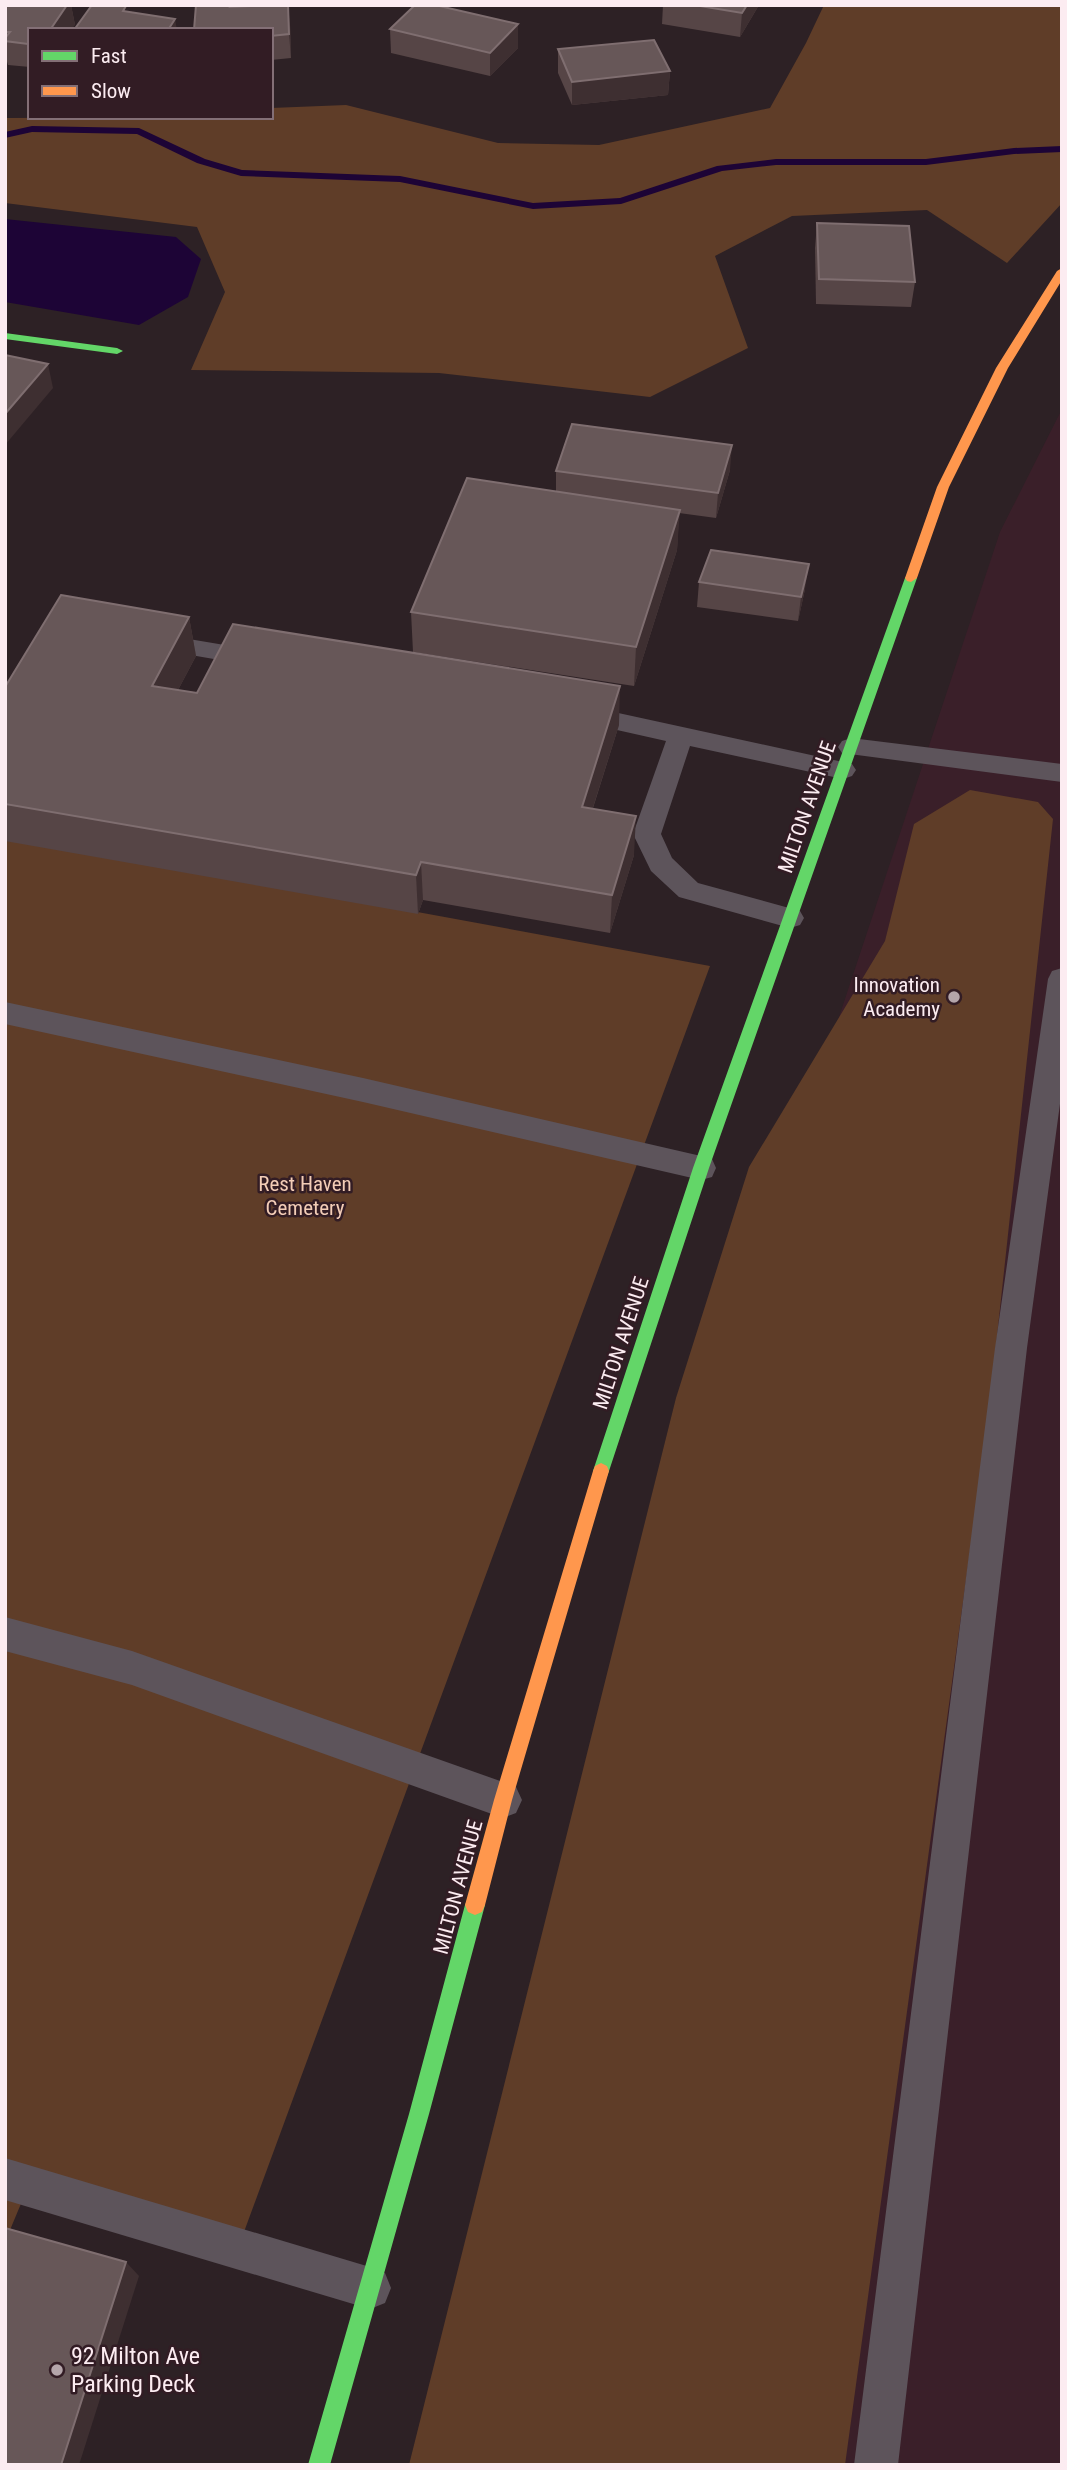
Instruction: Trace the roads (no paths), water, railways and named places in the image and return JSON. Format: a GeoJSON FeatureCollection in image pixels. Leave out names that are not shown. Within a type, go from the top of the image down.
{"type":"FeatureCollection","features":[{"type":"Feature","properties":{"kind":"street","name":"MILTON AVENUE"},"geometry":{"type":"LineString","coordinates":[[319,2465],[503,1800],[602,1466],[701,1168],[943,487],[1002,368],[1062,271]]}},
{"type":"Feature","properties":{"kind":"street"},"geometry":{"type":"LineString","coordinates":[[5,336],[117,351]]}},
{"type":"Feature","properties":{"kind":"lane"},"geometry":{"type":"LineString","coordinates":[[124,636],[286,664]]}},
{"type":"Feature","properties":{"kind":"lane"},"geometry":{"type":"LineString","coordinates":[[556,710],[681,734],[847,758],[1061,771]]}},
{"type":"Feature","properties":{"kind":"lane"},"geometry":{"type":"LineString","coordinates":[[681,734],[647,834],[661,864],[689,890],[790,918]]}},
{"type":"Feature","properties":{"kind":"lane"},"geometry":{"type":"LineString","coordinates":[[876,2465],[1011,1348],[1062,979]]}},
{"type":"Feature","properties":{"kind":"lane"},"geometry":{"type":"LineString","coordinates":[[5,1013],[363,1090],[701,1168]]}},
{"type":"Feature","properties":{"kind":"lane"},"geometry":{"type":"LineString","coordinates":[[5,1634],[132,1668],[503,1800]]}},
{"type":"Feature","properties":{"kind":"lane"},"geometry":{"type":"LineString","coordinates":[[5,2179],[370,2288]]}},
{"type":"Feature","properties":{"kind":"waterway"},"geometry":{"type":"LineString","coordinates":[[5,135],[32,129],[139,131],[201,161],[241,173],[400,179],[533,206],[621,201],[721,168],[776,162],[926,162],[1014,151],[1062,149]]}},
{"type":"Feature","properties":{"kind":"place","name":"Innovation Academy"},"geometry":{"type":"Point","coordinates":[954,997]}},
{"type":"Feature","properties":{"kind":"place","name":"92 Milton Ave Parking Deck"},"geometry":{"type":"Point","coordinates":[57,2370]}},
{"type":"Feature","properties":{"kind":"park label","name":"Rest Haven Cemetery"},"geometry":{"type":"Point","coordinates":[305,1196]}}]}
